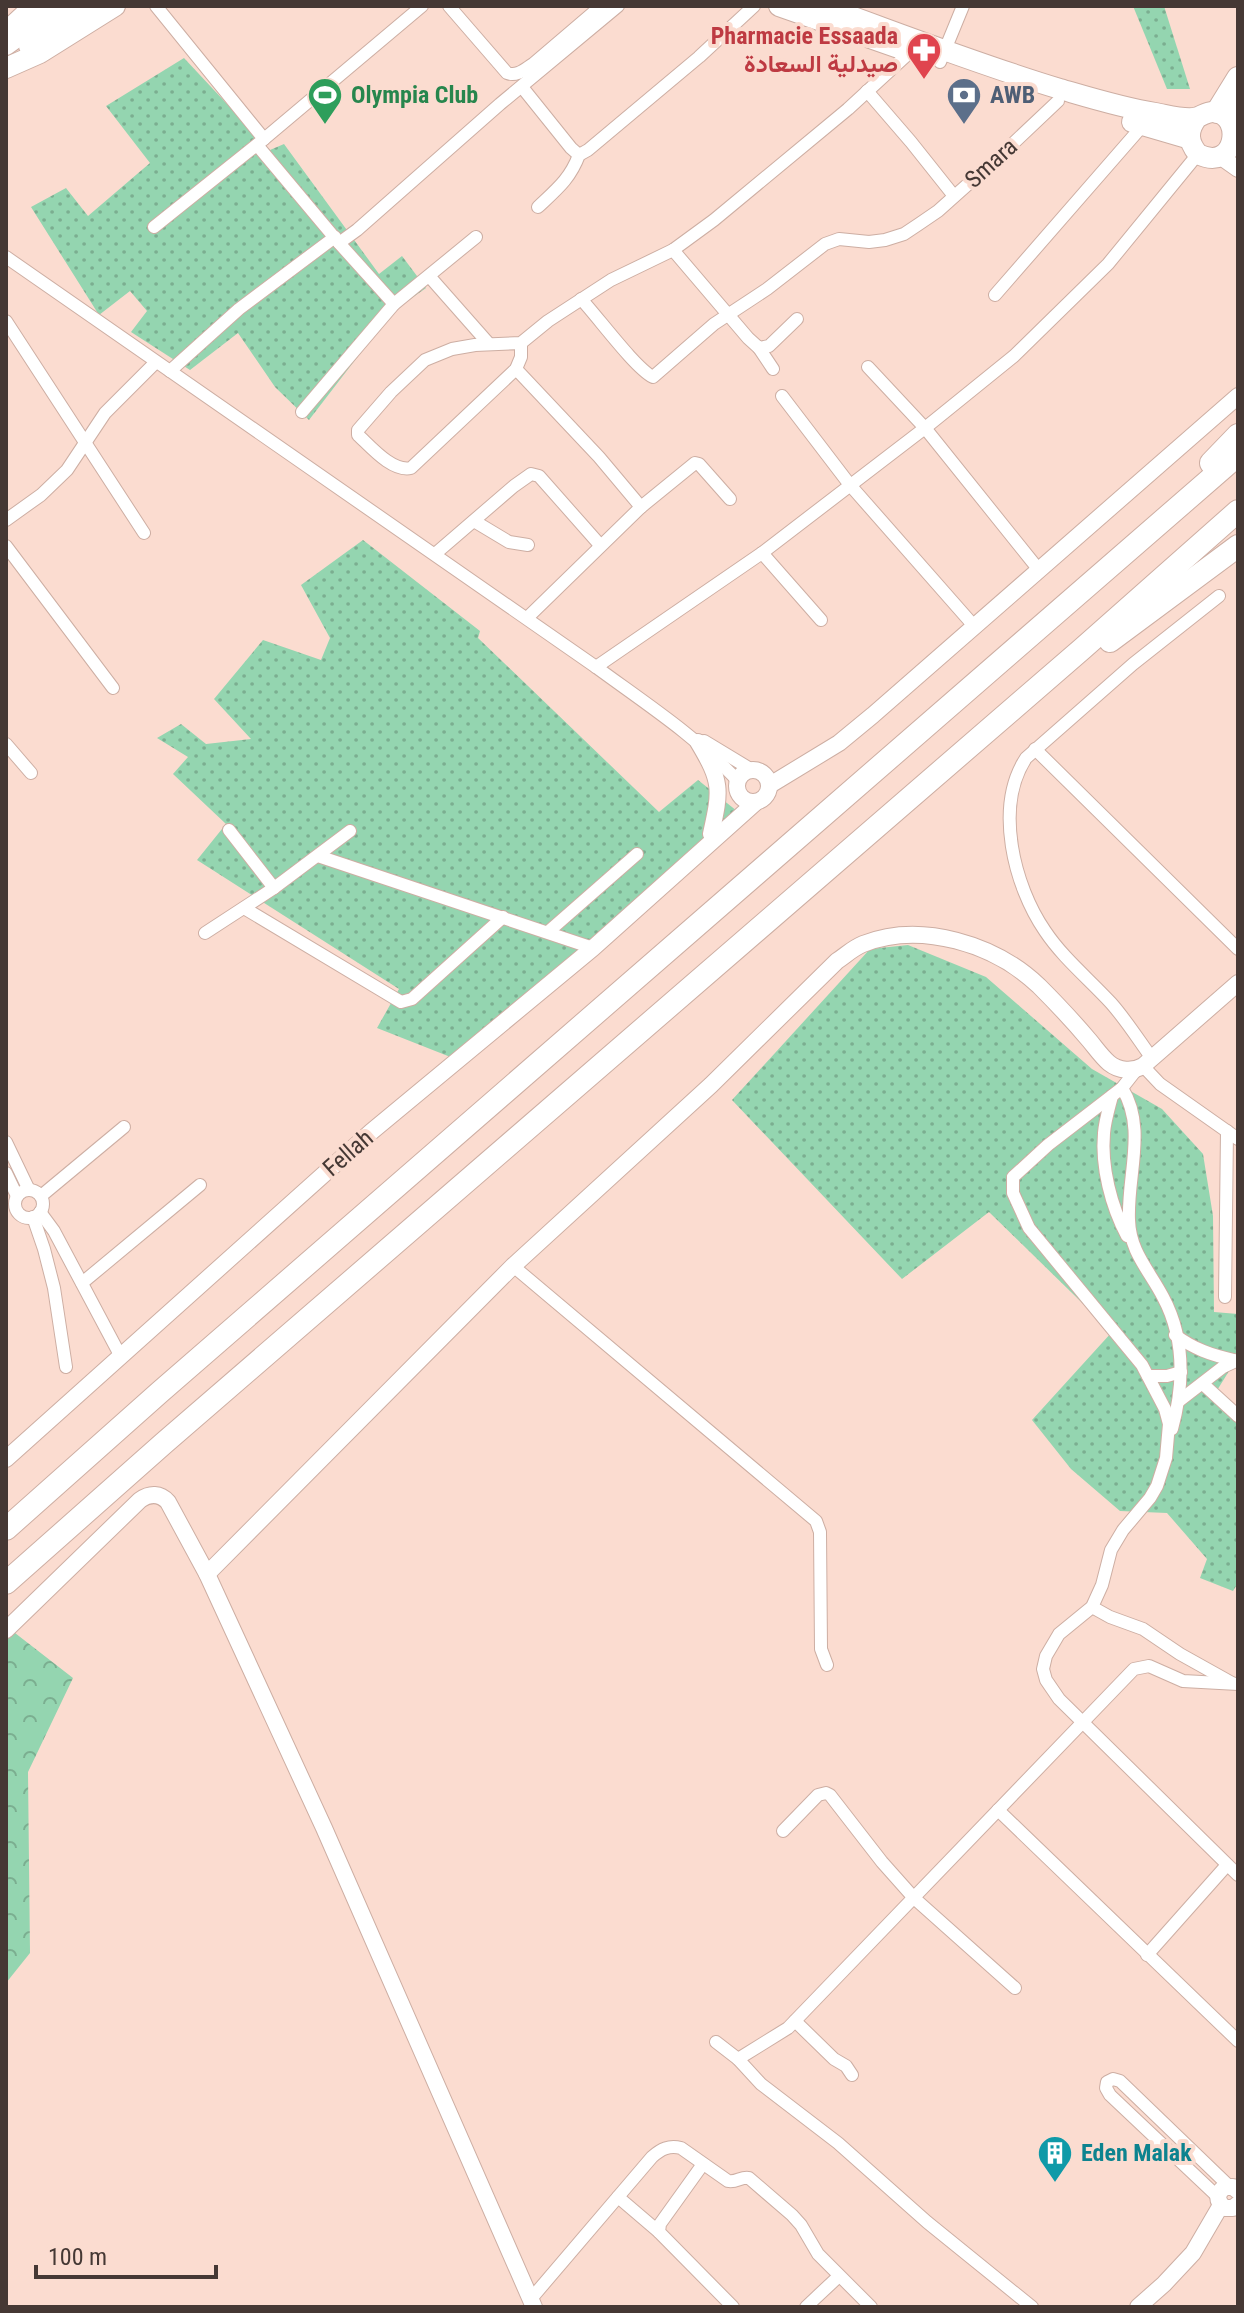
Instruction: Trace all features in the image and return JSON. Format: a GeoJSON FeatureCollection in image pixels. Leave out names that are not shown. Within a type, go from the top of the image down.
{"type":"FeatureCollection","features":[{"type":"Feature","properties":{"kind":"highway"},"geometry":{"type":"LineString","coordinates":[[1228,135],[1238,78]]}},
{"type":"Feature","properties":{"kind":"highway"},"geometry":{"type":"LineString","coordinates":[[1189,496],[1213,460],[1238,435]]}},
{"type":"Feature","properties":{"kind":"highway"},"geometry":{"type":"LineString","coordinates":[[6,1529],[1238,455]]}},
{"type":"Feature","properties":{"kind":"highway"},"geometry":{"type":"LineString","coordinates":[[6,1583],[1238,511]]}},
{"type":"Feature","properties":{"kind":"highway"},"geometry":{"type":"LineString","coordinates":[[959,755],[1238,546]]}},
{"type":"Feature","properties":{"kind":"main road"},"geometry":{"type":"LineString","coordinates":[[6,32],[34,6]]}},
{"type":"Feature","properties":{"kind":"main road"},"geometry":{"type":"LineString","coordinates":[[6,45],[60,6]]}},
{"type":"Feature","properties":{"kind":"main road"},"geometry":{"type":"LineString","coordinates":[[6,62],[85,6]]}},
{"type":"Feature","properties":{"kind":"main road"},"geometry":{"type":"LineString","coordinates":[[6,68],[40,53],[115,6]]}},
{"type":"Feature","properties":{"kind":"main road"},"geometry":{"type":"LineString","coordinates":[[779,6],[943,56],[1228,135]]}},
{"type":"Feature","properties":{"kind":"main road"},"geometry":{"type":"LineString","coordinates":[[823,6],[913,46]]}},
{"type":"Feature","properties":{"kind":"main road"},"geometry":{"type":"LineString","coordinates":[[943,56],[1058,101],[1144,124],[1194,146],[1206,157],[1228,135]]}},
{"type":"Feature","properties":{"kind":"main road"},"geometry":{"type":"LineString","coordinates":[[1194,146],[1189,131],[1228,135]]}},
{"type":"Feature","properties":{"kind":"street"},"geometry":{"type":"LineString","coordinates":[[156,6],[337,240],[394,304]]}},
{"type":"Feature","properties":{"kind":"street"},"geometry":{"type":"LineString","coordinates":[[154,227],[422,6]]}},
{"type":"Feature","properties":{"kind":"street"},"geometry":{"type":"LineString","coordinates":[[449,6],[511,75],[533,64],[601,6]]}},
{"type":"Feature","properties":{"kind":"street"},"geometry":{"type":"LineString","coordinates":[[170,371],[239,309],[337,240],[357,230],[466,133],[618,6]]}},
{"type":"Feature","properties":{"kind":"street"},"geometry":{"type":"LineString","coordinates":[[538,207],[572,173],[579,155],[699,57],[754,6]]}},
{"type":"Feature","properties":{"kind":"street"},"geometry":{"type":"LineString","coordinates":[[943,56],[963,6]]}},
{"type":"Feature","properties":{"kind":"street"},"geometry":{"type":"LineString","coordinates":[[521,343],[521,357],[516,369],[408,469],[396,466],[358,435],[363,423],[419,364],[434,355],[475,345],[521,343],[548,321],[611,280],[673,250],[714,220],[867,91],[913,46]]}},
{"type":"Feature","properties":{"kind":"street"},"geometry":{"type":"LineString","coordinates":[[522,87],[579,155]]}},
{"type":"Feature","properties":{"kind":"street","name":"Smara"},"geometry":{"type":"LineString","coordinates":[[867,91],[954,196],[1058,101]]}},
{"type":"Feature","properties":{"kind":"street"},"geometry":{"type":"LineString","coordinates":[[995,295],[1144,124]]}},
{"type":"Feature","properties":{"kind":"street"},"geometry":{"type":"LineString","coordinates":[[596,667],[762,553],[1014,356],[1108,264],[1194,146]]}},
{"type":"Feature","properties":{"kind":"street"},"geometry":{"type":"LineString","coordinates":[[581,299],[647,375],[653,377],[714,324],[831,241],[869,242],[904,234],[954,196]]}},
{"type":"Feature","properties":{"kind":"street"},"geometry":{"type":"LineString","coordinates":[[302,412],[394,304],[476,237]]}},
{"type":"Feature","properties":{"kind":"street"},"geometry":{"type":"LineString","coordinates":[[673,250],[759,348],[773,369]]}},
{"type":"Feature","properties":{"kind":"street"},"geometry":{"type":"LineString","coordinates":[[6,257],[596,667],[692,738],[749,802],[755,803]]}},
{"type":"Feature","properties":{"kind":"street"},"geometry":{"type":"LineString","coordinates":[[429,276],[489,344]]}},
{"type":"Feature","properties":{"kind":"street"},"geometry":{"type":"LineString","coordinates":[[759,348],[769,346],[797,319]]}},
{"type":"Feature","properties":{"kind":"street"},"geometry":{"type":"LineString","coordinates":[[6,321],[144,533]]}},
{"type":"Feature","properties":{"kind":"street"},"geometry":{"type":"LineString","coordinates":[[6,520],[41,495],[67,470],[85,440],[118,398],[156,362]]}},
{"type":"Feature","properties":{"kind":"street"},"geometry":{"type":"LineString","coordinates":[[868,367],[925,428],[1039,570]]}},
{"type":"Feature","properties":{"kind":"street"},"geometry":{"type":"LineString","coordinates":[[516,369],[599,457],[641,507]]}},
{"type":"Feature","properties":{"kind":"street"},"geometry":{"type":"LineString","coordinates":[[782,396],[850,485],[974,626]]}},
{"type":"Feature","properties":{"kind":"street","name":"Fellah"},"geometry":{"type":"LineString","coordinates":[[6,1459],[371,1132],[593,948],[755,803],[766,797],[770,785],[839,743],[1238,396]]}},
{"type":"Feature","properties":{"kind":"street"},"geometry":{"type":"LineString","coordinates":[[527,618],[641,507],[695,463],[730,499]]}},
{"type":"Feature","properties":{"kind":"street"},"geometry":{"type":"LineString","coordinates":[[435,554],[514,486],[534,474],[600,545]]}},
{"type":"Feature","properties":{"kind":"street"},"geometry":{"type":"LineString","coordinates":[[474,521],[509,542],[528,545]]}},
{"type":"Feature","properties":{"kind":"street"},"geometry":{"type":"LineString","coordinates":[[6,546],[113,688]]}},
{"type":"Feature","properties":{"kind":"street"},"geometry":{"type":"LineString","coordinates":[[762,553],[821,620]]}},
{"type":"Feature","properties":{"kind":"street"},"geometry":{"type":"LineString","coordinates":[[1219,596],[1133,664],[1026,758],[1020,768],[1010,815],[1013,854],[1022,885],[1046,933],[1113,1006],[1144,1064],[1160,1084],[1232,1135],[1232,1199],[1225,1297]]}},
{"type":"Feature","properties":{"kind":"street"},"geometry":{"type":"LineString","coordinates":[[692,738],[764,774],[770,785]]}},
{"type":"Feature","properties":{"kind":"street"},"geometry":{"type":"LineString","coordinates":[[692,738],[713,767],[719,787],[711,834]]}},
{"type":"Feature","properties":{"kind":"street"},"geometry":{"type":"LineString","coordinates":[[6,744],[31,773]]}},
{"type":"Feature","properties":{"kind":"street"},"geometry":{"type":"LineString","coordinates":[[1035,749],[1238,949]]}},
{"type":"Feature","properties":{"kind":"street","name":"Fellah"},"geometry":{"type":"LineString","coordinates":[[697,855],[738,788],[741,776],[752,770]]}},
{"type":"Feature","properties":{"kind":"street"},"geometry":{"type":"LineString","coordinates":[[229,830],[274,888]]}},
{"type":"Feature","properties":{"kind":"street"},"geometry":{"type":"LineString","coordinates":[[205,933],[274,888],[350,831]]}},
{"type":"Feature","properties":{"kind":"street"},"geometry":{"type":"LineString","coordinates":[[548,932],[637,854]]}},
{"type":"Feature","properties":{"kind":"street"},"geometry":{"type":"LineString","coordinates":[[318,856],[593,948]]}},
{"type":"Feature","properties":{"kind":"street"},"geometry":{"type":"LineString","coordinates":[[244,908],[401,1002],[412,999],[503,917]]}},
{"type":"Feature","properties":{"kind":"street"},"geometry":{"type":"LineString","coordinates":[[207,1574],[513,1266],[711,1085],[837,961],[866,943],[917,935],[962,942],[991,954],[1039,986],[1109,1063],[1122,1069],[1144,1064]]}},
{"type":"Feature","properties":{"kind":"street"},"geometry":{"type":"LineString","coordinates":[[1170,1438],[1165,1409],[1142,1365],[1029,1228],[1013,1193],[1013,1177],[1048,1145],[1117,1092],[1144,1064],[1238,983]]}},
{"type":"Feature","properties":{"kind":"street"},"geometry":{"type":"LineString","coordinates":[[1117,1092],[1104,1131],[1103,1154],[1109,1189],[1132,1246],[1165,1300],[1181,1372],[1179,1401],[1157,1486],[1111,1550],[1102,1585],[1092,1607],[1059,1634],[1046,1656],[1043,1669],[1046,1680],[1059,1699],[1238,1875]]}},
{"type":"Feature","properties":{"kind":"street"},"geometry":{"type":"LineString","coordinates":[[1117,1092],[1127,1097],[1136,1124],[1129,1219],[1132,1246]]}},
{"type":"Feature","properties":{"kind":"street"},"geometry":{"type":"LineString","coordinates":[[6,1173],[29,1194],[43,1207],[36,1214],[25,1218],[17,1211],[15,1200],[29,1194],[124,1127]]}},
{"type":"Feature","properties":{"kind":"street"},"geometry":{"type":"LineString","coordinates":[[6,1142],[29,1194]]}},
{"type":"Feature","properties":{"kind":"street"},"geometry":{"type":"LineString","coordinates":[[82,1283],[200,1185]]}},
{"type":"Feature","properties":{"kind":"street"},"geometry":{"type":"LineString","coordinates":[[36,1214],[54,1231],[120,1355]]}},
{"type":"Feature","properties":{"kind":"street"},"geometry":{"type":"LineString","coordinates":[[36,1214],[52,1278],[66,1367]]}},
{"type":"Feature","properties":{"kind":"street"},"geometry":{"type":"LineString","coordinates":[[513,1266],[816,1521],[820,1532],[821,1649],[827,1665]]}},
{"type":"Feature","properties":{"kind":"street"},"geometry":{"type":"LineString","coordinates":[[1175,1335],[1209,1355],[1236,1360]]}},
{"type":"Feature","properties":{"kind":"street"},"geometry":{"type":"LineString","coordinates":[[1179,1401],[1236,1360]]}},
{"type":"Feature","properties":{"kind":"street"},"geometry":{"type":"LineString","coordinates":[[1148,1376],[1181,1372]]}},
{"type":"Feature","properties":{"kind":"street"},"geometry":{"type":"LineString","coordinates":[[1203,1384],[1238,1416]]}},
{"type":"Feature","properties":{"kind":"street"},"geometry":{"type":"LineString","coordinates":[[6,1630],[140,1500],[148,1495],[159,1495],[168,1502],[207,1574],[324,1828],[532,2304],[652,2157],[668,2146],[681,2148],[728,2181],[749,2178],[792,2215],[818,2254],[871,2307]]}},
{"type":"Feature","properties":{"kind":"street"},"geometry":{"type":"LineString","coordinates":[[1092,1607],[1143,1629],[1236,1685]]}},
{"type":"Feature","properties":{"kind":"street"},"geometry":{"type":"LineString","coordinates":[[738,2059],[795,2021],[1129,1675],[1141,1666],[1156,1668],[1183,1681],[1236,1685]]}},
{"type":"Feature","properties":{"kind":"street"},"geometry":{"type":"LineString","coordinates":[[783,1831],[818,1795],[830,1795],[914,1898],[1015,1988]]}},
{"type":"Feature","properties":{"kind":"street"},"geometry":{"type":"LineString","coordinates":[[998,1810],[1238,2041]]}},
{"type":"Feature","properties":{"kind":"street"},"geometry":{"type":"LineString","coordinates":[[1147,1955],[1227,1865]]}},
{"type":"Feature","properties":{"kind":"street"},"geometry":{"type":"LineString","coordinates":[[795,2021],[834,2059],[846,2066],[852,2075]]}},
{"type":"Feature","properties":{"kind":"street"},"geometry":{"type":"LineString","coordinates":[[716,2042],[738,2059],[761,2084],[838,2143],[927,2222],[1032,2307]]}},
{"type":"Feature","properties":{"kind":"street"},"geometry":{"type":"LineString","coordinates":[[1109,2080],[1120,2081],[1232,2198],[1110,2095],[1105,2086],[1109,2080]]}},
{"type":"Feature","properties":{"kind":"street"},"geometry":{"type":"LineString","coordinates":[[659,2232],[660,2224],[703,2164]]}},
{"type":"Feature","properties":{"kind":"street"},"geometry":{"type":"LineString","coordinates":[[618,2197],[659,2232],[733,2307]]}},
{"type":"Feature","properties":{"kind":"street"},"geometry":{"type":"LineString","coordinates":[[1138,2307],[1193,2253],[1232,2198]]}},
{"type":"Feature","properties":{"kind":"street"},"geometry":{"type":"LineString","coordinates":[[806,2307],[839,2276]]}},
{"type":"Feature","properties":{"kind":"green space"},"geometry":{"type":"Polygon","coordinates":[[[1133,6],[1164,6],[1190,89],[1167,89],[1133,6]]]}},
{"type":"Feature","properties":{"kind":"green space"},"geometry":{"type":"Polygon","coordinates":[[[184,58],[270,150],[284,144],[379,274],[402,256],[426,288],[392,312],[309,420],[275,387],[238,333],[190,370],[131,332],[147,311],[130,291],[99,315],[31,207],[66,188],[88,216],[150,163],[106,106],[184,58]]]}},
{"type":"Feature","properties":{"kind":"green space"},"geometry":{"type":"Polygon","coordinates":[[[363,540],[480,631],[478,638],[659,812],[698,780],[742,815],[453,1058],[377,1028],[399,989],[197,860],[226,824],[173,774],[188,757],[157,738],[181,724],[206,744],[251,739],[214,699],[263,640],[321,660],[330,638],[301,585],[363,540]]]}},
{"type":"Feature","properties":{"kind":"green space"},"geometry":{"type":"Polygon","coordinates":[[[908,945],[986,977],[1092,1069],[1162,1109],[1203,1154],[1213,1216],[1214,1312],[1238,1314],[1238,1366],[1234,1363],[1216,1392],[1238,1412],[1238,1583],[1233,1591],[1200,1578],[1207,1559],[1167,1513],[1120,1511],[1071,1469],[1032,1420],[1112,1332],[989,1212],[902,1279],[732,1100],[870,949],[908,945]]]}},
{"type":"Feature","properties":{"kind":"green space"},"geometry":{"type":"Polygon","coordinates":[[[6,1626],[73,1678],[28,1772],[30,1953],[6,1983],[6,1626]]]}},
{"type":"Feature","properties":{"kind":"place","name":"Pharmacie Essaada صيدلية السعادة"},"geometry":{"type":"Point","coordinates":[924,81]}},
{"type":"Feature","properties":{"kind":"place","name":"Olympia Club"},"geometry":{"type":"Point","coordinates":[325,126]}},
{"type":"Feature","properties":{"kind":"place","name":"AWB"},"geometry":{"type":"Point","coordinates":[964,126]}},
{"type":"Feature","properties":{"kind":"place","name":"Eden Malak"},"geometry":{"type":"Point","coordinates":[1055,2184]}}]}
